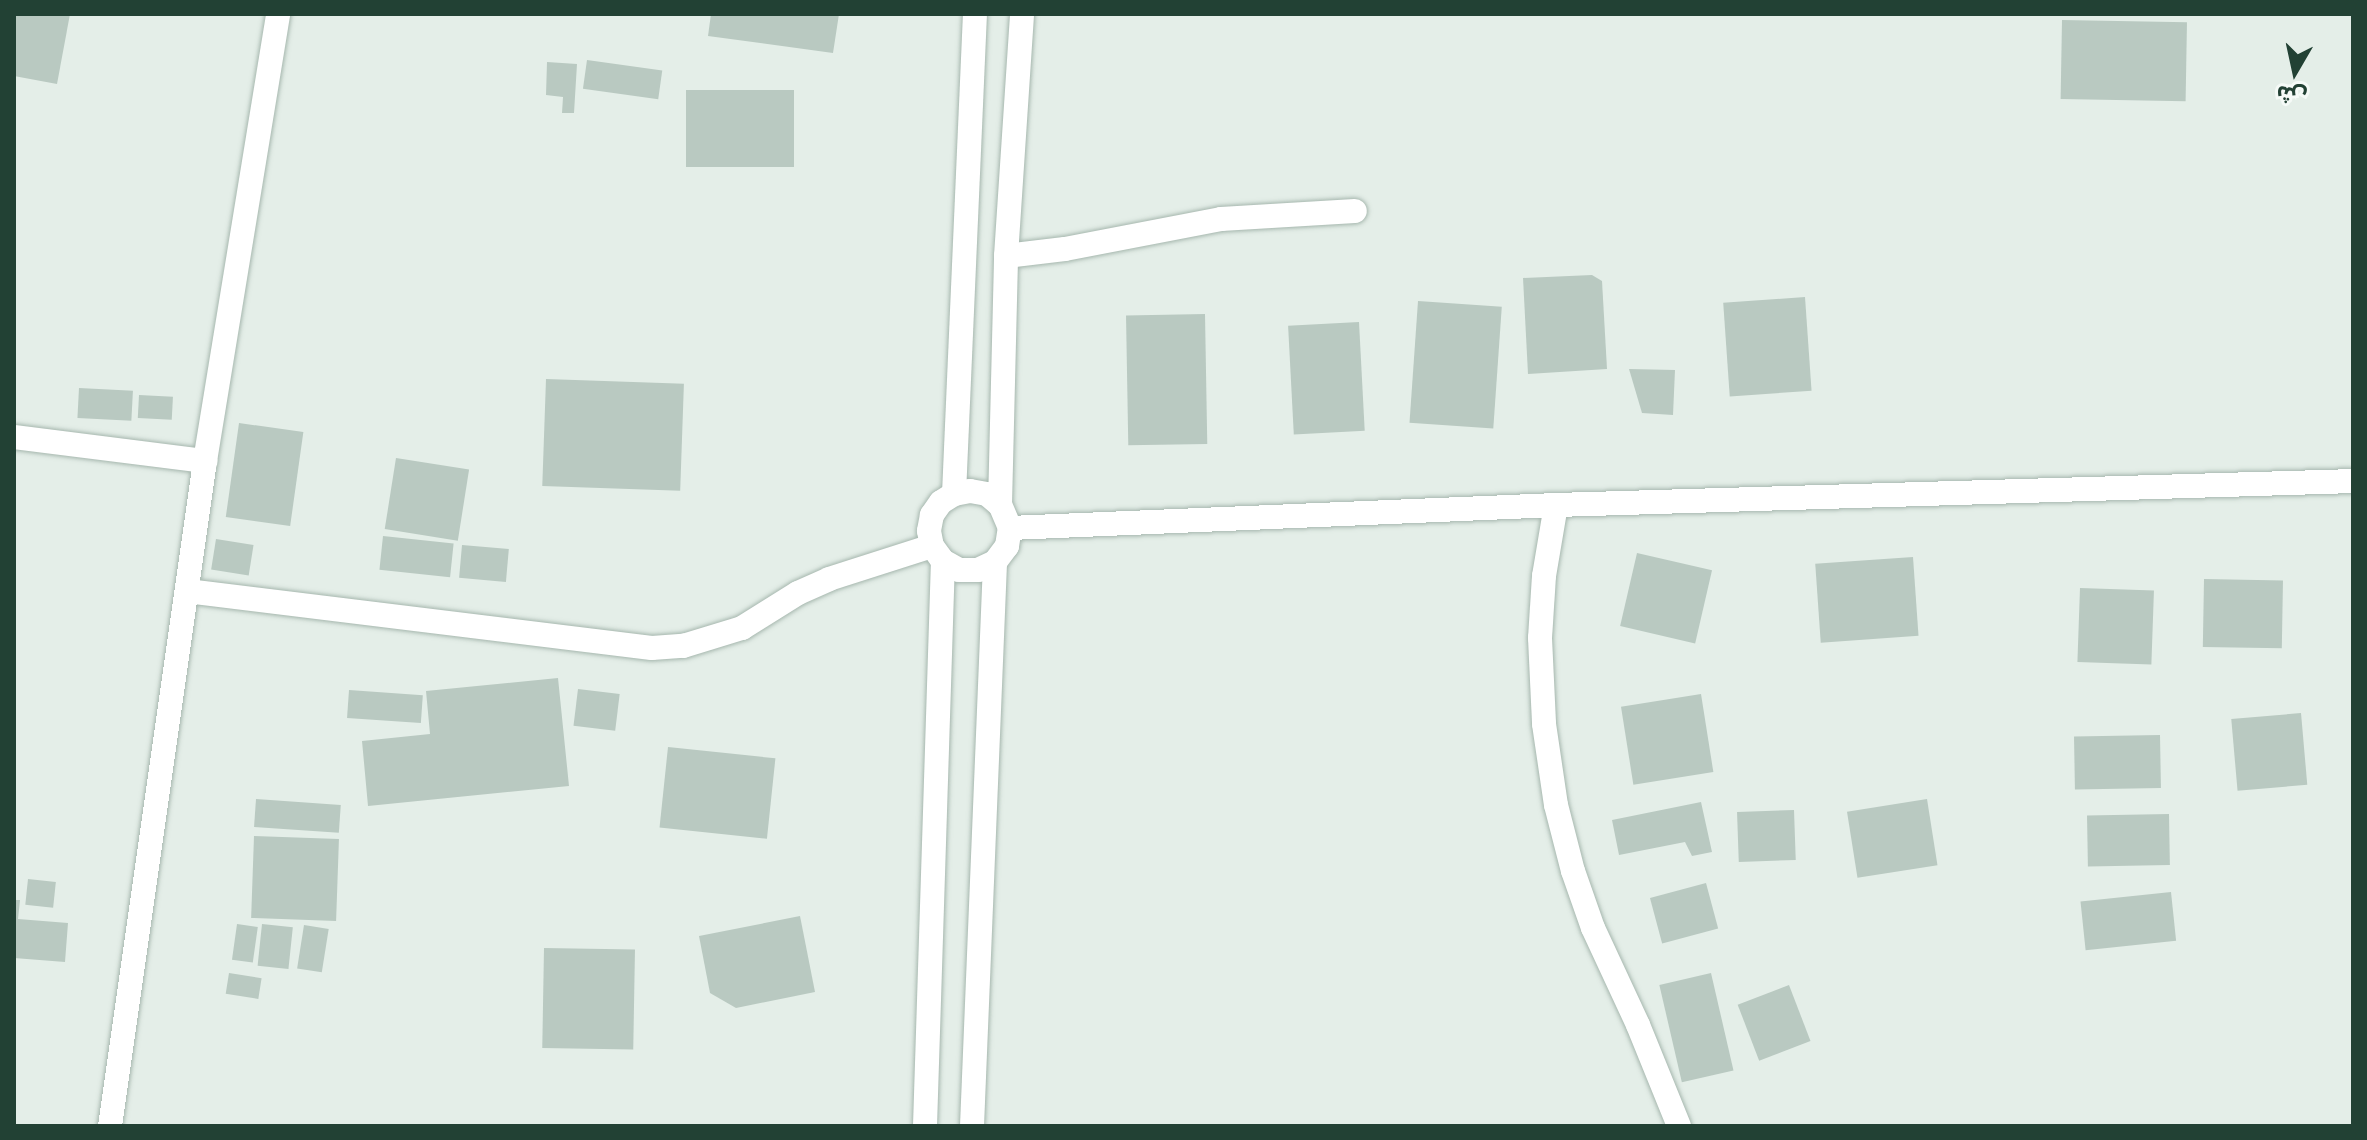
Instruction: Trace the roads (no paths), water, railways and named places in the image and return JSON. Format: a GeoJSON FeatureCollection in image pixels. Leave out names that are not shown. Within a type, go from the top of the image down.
{"type":"FeatureCollection","features":[{"type":"Feature","properties":{"kind":"street"},"geometry":{"type":"LineString","coordinates":[[110,1126],[205,461],[278,14]]}},
{"type":"Feature","properties":{"kind":"street"},"geometry":{"type":"LineString","coordinates":[[954,494],[975,14]]}},
{"type":"Feature","properties":{"kind":"street"},"geometry":{"type":"LineString","coordinates":[[972,1126],[995,562],[1007,546],[1010,528],[1000,505],[1006,256],[1022,14]]}},
{"type":"Feature","properties":{"kind":"street"},"geometry":{"type":"LineString","coordinates":[[1006,256],[1065,249],[1221,219],[1355,211]]}},
{"type":"Feature","properties":{"kind":"street"},"geometry":{"type":"LineString","coordinates":[[14,437],[205,461]]}},
{"type":"Feature","properties":{"kind":"street"},"geometry":{"type":"LineString","coordinates":[[1010,528],[1556,505],[2353,481]]}},
{"type":"Feature","properties":{"kind":"street"},"geometry":{"type":"LineString","coordinates":[[925,1126],[937,554],[929,531],[932,515],[941,502],[954,494],[970,491],[987,494],[1000,505]]}},
{"type":"Feature","properties":{"kind":"street"},"geometry":{"type":"LineString","coordinates":[[1556,505],[1544,576],[1540,638],[1544,724],[1556,805],[1593,928],[1638,1025],[1679,1126]]}},
{"type":"Feature","properties":{"kind":"street"},"geometry":{"type":"LineString","coordinates":[[187,591],[652,648],[713,639],[742,628],[779,604],[829,579],[937,554],[959,570],[995,562]]}}]}
